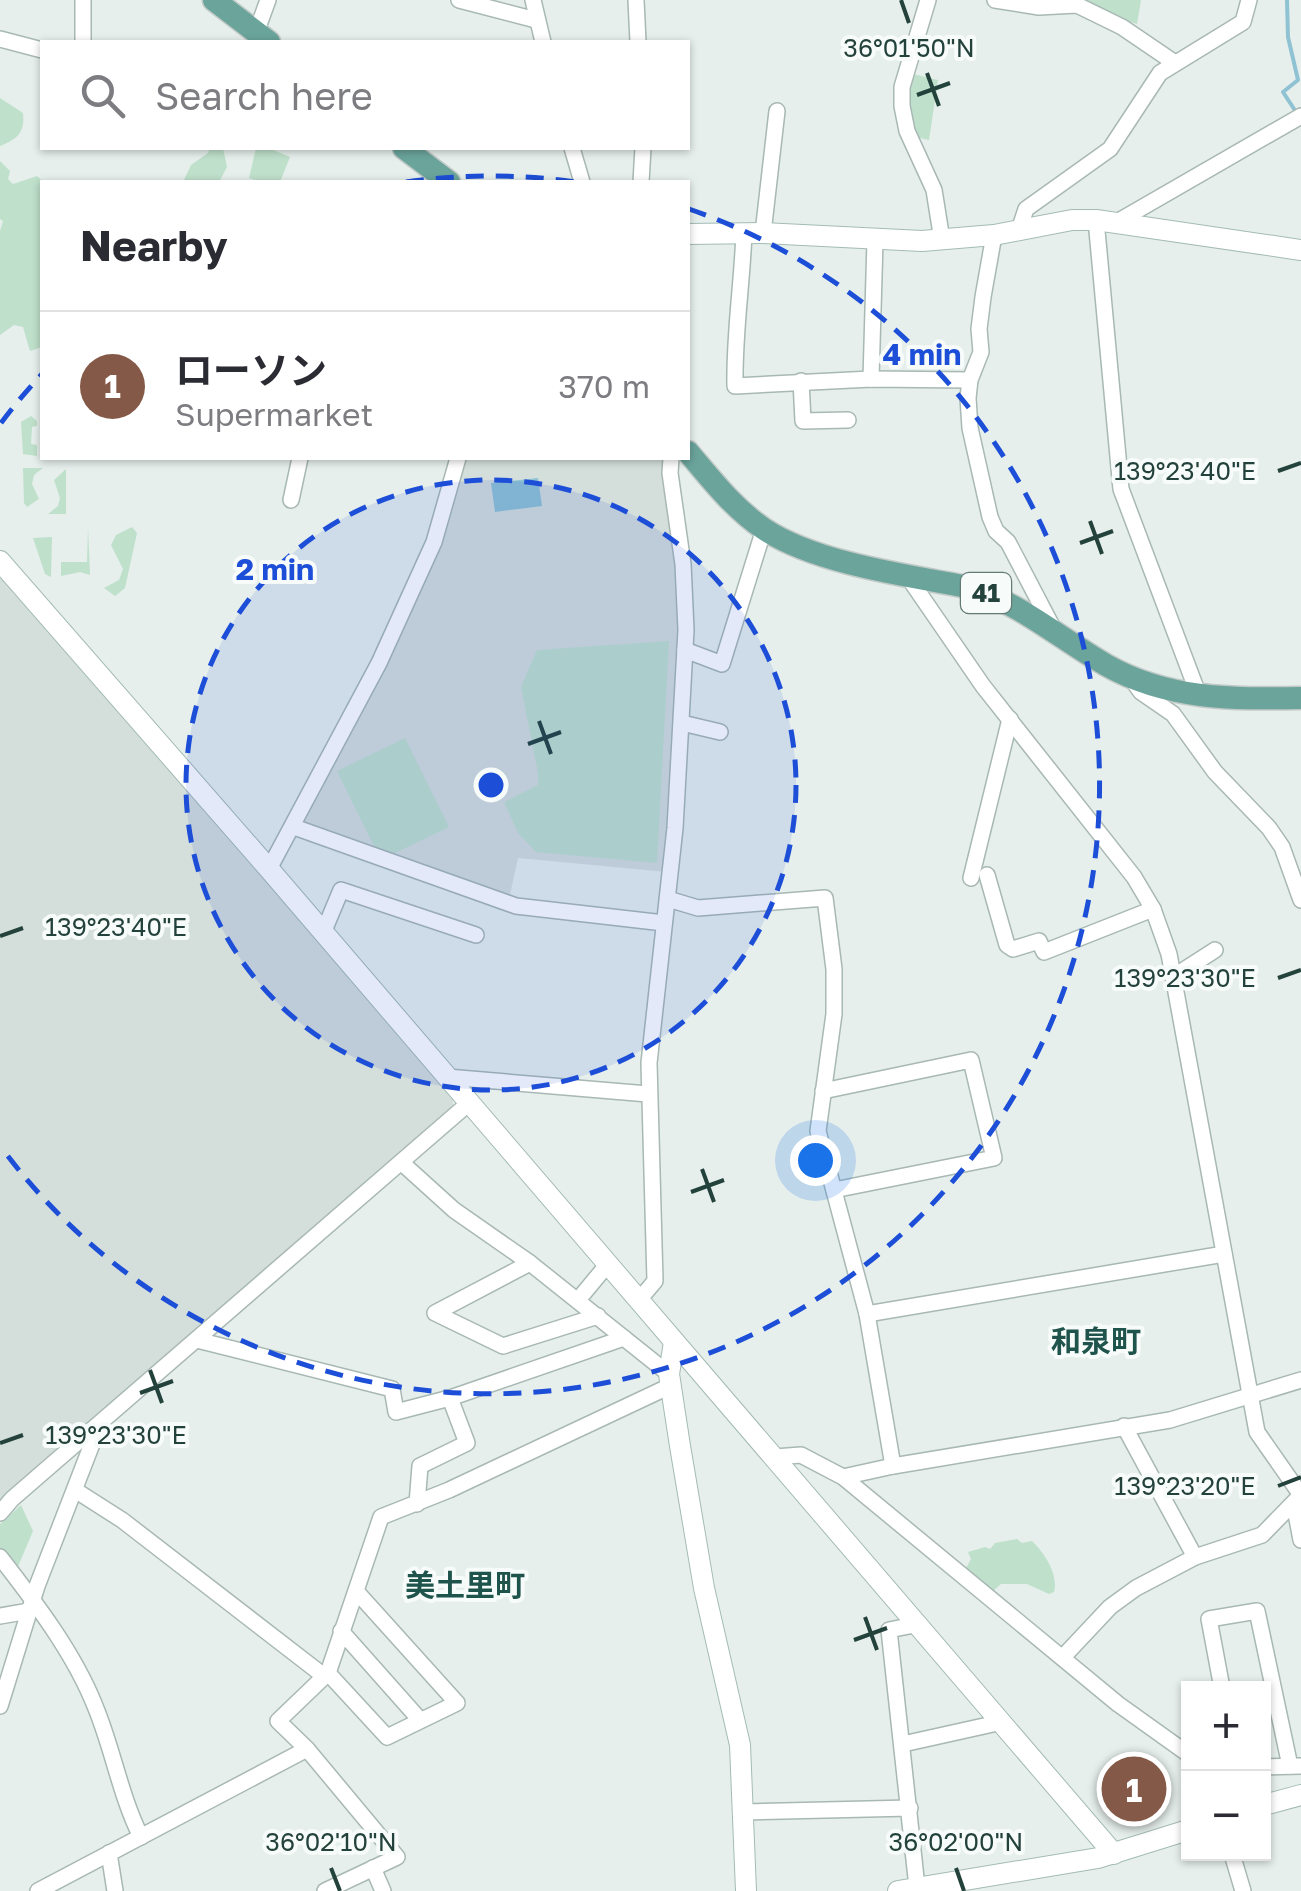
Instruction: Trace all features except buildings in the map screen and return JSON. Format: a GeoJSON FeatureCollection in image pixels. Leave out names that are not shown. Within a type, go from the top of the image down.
{"type":"FeatureCollection","features":[{"type":"Feature","properties":{"kind":"main road"},"geometry":{"type":"LineString","coordinates":[[214,0],[263,38]]}},
{"type":"Feature","properties":{"kind":"main road"},"geometry":{"type":"LineString","coordinates":[[407,150],[446,180]]}},
{"type":"Feature","properties":{"kind":"main road","name":"41"},"geometry":{"type":"LineString","coordinates":[[690,454],[733,504],[764,529],[802,549],[1000,598],[1130,677],[1199,696],[1301,698]]}},
{"type":"Feature","properties":{"kind":"street"},"geometry":{"type":"LineString","coordinates":[[82,0],[83,40]]}},
{"type":"Feature","properties":{"kind":"street"},"geometry":{"type":"LineString","coordinates":[[263,38],[268,0]]}},
{"type":"Feature","properties":{"kind":"street"},"geometry":{"type":"LineString","coordinates":[[459,0],[536,20]]}},
{"type":"Feature","properties":{"kind":"street"},"geometry":{"type":"LineString","coordinates":[[533,0],[542,40]]}},
{"type":"Feature","properties":{"kind":"street"},"geometry":{"type":"LineString","coordinates":[[636,0],[638,40]]}},
{"type":"Feature","properties":{"kind":"street"},"geometry":{"type":"LineString","coordinates":[[928,0],[902,86],[902,106],[907,131],[934,190],[942,240]]}},
{"type":"Feature","properties":{"kind":"street"},"geometry":{"type":"LineString","coordinates":[[994,0],[1039,7],[1077,5],[1122,27],[1175,62]]}},
{"type":"Feature","properties":{"kind":"street"},"geometry":{"type":"LineString","coordinates":[[1019,230],[1026,209],[1110,149],[1154,80],[1175,62],[1244,22],[1249,0]]}},
{"type":"Feature","properties":{"kind":"street"},"geometry":{"type":"LineString","coordinates":[[0,39],[40,49]]}},
{"type":"Feature","properties":{"kind":"street"},"geometry":{"type":"LineString","coordinates":[[776,111],[734,346],[735,386],[871,379],[970,380]]}},
{"type":"Feature","properties":{"kind":"street"},"geometry":{"type":"LineString","coordinates":[[1106,221],[1301,116]]}},
{"type":"Feature","properties":{"kind":"street"},"geometry":{"type":"LineString","coordinates":[[573,150],[581,180]]}},
{"type":"Feature","properties":{"kind":"street"},"geometry":{"type":"LineString","coordinates":[[641,180],[642,150]]}},
{"type":"Feature","properties":{"kind":"street"},"geometry":{"type":"LineString","coordinates":[[690,234],[942,240],[1072,220],[1106,221],[1301,250]]}},
{"type":"Feature","properties":{"kind":"street"},"geometry":{"type":"LineString","coordinates":[[1106,221],[1121,489],[1199,696]]}},
{"type":"Feature","properties":{"kind":"street"},"geometry":{"type":"LineString","coordinates":[[994,235],[981,313],[981,352],[970,380],[970,428],[996,531],[1008,542],[1054,630]]}},
{"type":"Feature","properties":{"kind":"street"},"geometry":{"type":"LineString","coordinates":[[871,379],[874,240]]}},
{"type":"Feature","properties":{"kind":"street"},"geometry":{"type":"LineString","coordinates":[[801,381],[802,422],[848,420]]}},
{"type":"Feature","properties":{"kind":"street"},"geometry":{"type":"LineString","coordinates":[[291,500],[300,460]]}},
{"type":"Feature","properties":{"kind":"street"},"geometry":{"type":"LineString","coordinates":[[269,868],[379,662],[434,542],[457,460]]}},
{"type":"Feature","properties":{"kind":"street"},"geometry":{"type":"LineString","coordinates":[[639,1300],[655,1281],[648,1094],[682,723],[684,564],[671,460]]}},
{"type":"Feature","properties":{"kind":"street"},"geometry":{"type":"LineString","coordinates":[[684,650],[722,664],[764,529]]}},
{"type":"Feature","properties":{"kind":"street"},"geometry":{"type":"LineString","coordinates":[[0,561],[269,868],[1114,1854]]}},
{"type":"Feature","properties":{"kind":"street"},"geometry":{"type":"LineString","coordinates":[[906,574],[983,686],[1134,877],[1152,909],[1169,954],[1259,1438],[1301,1495],[1262,1535],[1196,1558],[1123,1597],[1063,1657]]}},
{"type":"Feature","properties":{"kind":"street"},"geometry":{"type":"LineString","coordinates":[[1130,677],[1140,692],[1173,714],[1215,772],[1269,828],[1282,847],[1301,900]]}},
{"type":"Feature","properties":{"kind":"street"},"geometry":{"type":"LineString","coordinates":[[1010,719],[979,877],[1007,946],[1013,949],[1040,941],[1044,952],[1152,909]]}},
{"type":"Feature","properties":{"kind":"street"},"geometry":{"type":"LineString","coordinates":[[682,723],[720,732]]}},
{"type":"Feature","properties":{"kind":"street"},"geometry":{"type":"LineString","coordinates":[[294,827],[516,906],[664,923]]}},
{"type":"Feature","properties":{"kind":"street"},"geometry":{"type":"LineString","coordinates":[[323,933],[342,890],[476,935]]}},
{"type":"Feature","properties":{"kind":"street"},"geometry":{"type":"LineString","coordinates":[[668,898],[698,908],[825,898],[834,969],[834,1014],[818,1130],[868,1314],[893,1466]]}},
{"type":"Feature","properties":{"kind":"street"},"geometry":{"type":"LineString","coordinates":[[1173,977],[1215,950]]}},
{"type":"Feature","properties":{"kind":"street"},"geometry":{"type":"LineString","coordinates":[[823,1091],[971,1060],[994,1158],[834,1190]]}},
{"type":"Feature","properties":{"kind":"street"},"geometry":{"type":"LineString","coordinates":[[448,1077],[648,1094]]}},
{"type":"Feature","properties":{"kind":"street"},"geometry":{"type":"LineString","coordinates":[[0,1513],[469,1102]]}},
{"type":"Feature","properties":{"kind":"street"},"geometry":{"type":"LineString","coordinates":[[402,1163],[454,1210],[598,1316],[670,1380]]}},
{"type":"Feature","properties":{"kind":"street"},"geometry":{"type":"LineString","coordinates":[[868,1314],[1224,1254]]}},
{"type":"Feature","properties":{"kind":"street"},"geometry":{"type":"LineString","coordinates":[[530,1263],[435,1313],[503,1346],[598,1316]]}},
{"type":"Feature","properties":{"kind":"street"},"geometry":{"type":"LineString","coordinates":[[578,1300],[607,1266]]}},
{"type":"Feature","properties":{"kind":"street"},"geometry":{"type":"LineString","coordinates":[[197,1340],[392,1390],[396,1412],[450,1398],[624,1338]]}},
{"type":"Feature","properties":{"kind":"street"},"geometry":{"type":"LineString","coordinates":[[674,1342],[670,1380],[704,1588],[736,1723],[745,1812],[746,1891]]}},
{"type":"Feature","properties":{"kind":"street"},"geometry":{"type":"LineString","coordinates":[[325,1891],[396,1857],[278,1721],[326,1674],[382,1516],[418,1504],[670,1380]]}},
{"type":"Feature","properties":{"kind":"street"},"geometry":{"type":"LineString","coordinates":[[843,1478],[893,1466],[1170,1420],[1301,1380]]}},
{"type":"Feature","properties":{"kind":"street"},"geometry":{"type":"LineString","coordinates":[[418,1504],[420,1466],[468,1444],[450,1398]]}},
{"type":"Feature","properties":{"kind":"street"},"geometry":{"type":"LineString","coordinates":[[1124,1426],[1196,1558]]}},
{"type":"Feature","properties":{"kind":"street"},"geometry":{"type":"LineString","coordinates":[[0,1706],[31,1606],[92,1444],[92,1430]]}},
{"type":"Feature","properties":{"kind":"street"},"geometry":{"type":"LineString","coordinates":[[775,1457],[801,1455],[843,1478],[1144,1725],[1181,1749]]}},
{"type":"Feature","properties":{"kind":"street"},"geometry":{"type":"LineString","coordinates":[[75,1490],[122,1520],[326,1674],[387,1736],[456,1703],[356,1591]]}},
{"type":"Feature","properties":{"kind":"street"},"geometry":{"type":"LineString","coordinates":[[1294,1503],[1301,1540]]}},
{"type":"Feature","properties":{"kind":"street"},"geometry":{"type":"LineString","coordinates":[[0,1557],[83,1678],[140,1837]]}},
{"type":"Feature","properties":{"kind":"street"},"geometry":{"type":"LineString","coordinates":[[0,1616],[31,1606]]}},
{"type":"Feature","properties":{"kind":"street"},"geometry":{"type":"LineString","coordinates":[[1221,1681],[1209,1619],[1257,1611],[1295,1766]]}},
{"type":"Feature","properties":{"kind":"street"},"geometry":{"type":"LineString","coordinates":[[918,1624],[890,1630],[910,1808],[908,1889],[960,1885],[1114,1854],[1181,1832]]}},
{"type":"Feature","properties":{"kind":"street"},"geometry":{"type":"LineString","coordinates":[[341,1631],[420,1720]]}},
{"type":"Feature","properties":{"kind":"street"},"geometry":{"type":"LineString","coordinates":[[904,1744],[1002,1722]]}},
{"type":"Feature","properties":{"kind":"street"},"geometry":{"type":"LineString","coordinates":[[38,1891],[306,1750]]}},
{"type":"Feature","properties":{"kind":"street"},"geometry":{"type":"LineString","coordinates":[[1271,1803],[1301,1796]]}},
{"type":"Feature","properties":{"kind":"street"},"geometry":{"type":"LineString","coordinates":[[745,1812],[910,1808]]}},
{"type":"Feature","properties":{"kind":"street"},"geometry":{"type":"LineString","coordinates":[[108,1853],[115,1891]]}},
{"type":"Feature","properties":{"kind":"street"},"geometry":{"type":"LineString","coordinates":[[1234,1861],[1243,1891]]}},
{"type":"Feature","properties":{"kind":"street"},"geometry":{"type":"LineString","coordinates":[[372,1868],[383,1891]]}},
{"type":"Feature","properties":{"kind":"shaded area"},"geometry":{"type":"Polygon","coordinates":[[[466,460],[666,460],[683,623],[667,872],[518,858],[509,899],[301,824],[441,546],[466,460]]]}},
{"type":"Feature","properties":{"kind":"shaded area"},"geometry":{"type":"Polygon","coordinates":[[[0,573],[453,1098],[453,1108],[0,1507],[0,573]]]}},
{"type":"Feature","properties":{"kind":"green space"},"geometry":{"type":"Polygon","coordinates":[[[1061,0],[1141,0],[1137,24],[1061,0]]]}},
{"type":"Feature","properties":{"kind":"green space"},"geometry":{"type":"Polygon","coordinates":[[[913,74],[938,80],[929,140],[915,137],[907,101],[913,74]]]}},
{"type":"Feature","properties":{"kind":"green space"},"geometry":{"type":"Polygon","coordinates":[[[0,98],[23,113],[23,125],[19,134],[0,146],[0,98]]]}},
{"type":"Feature","properties":{"kind":"green space"},"geometry":{"type":"Polygon","coordinates":[[[223,150],[227,167],[220,180],[184,180],[191,165],[208,153],[223,150]]]}},
{"type":"Feature","properties":{"kind":"green space"},"geometry":{"type":"Polygon","coordinates":[[[256,150],[273,150],[290,157],[281,180],[249,178],[256,150]]]}},
{"type":"Feature","properties":{"kind":"green space"},"geometry":{"type":"Polygon","coordinates":[[[0,161],[10,171],[8,179],[13,184],[37,176],[42,180],[40,348],[30,351],[23,327],[14,325],[0,335],[0,161]]]}},
{"type":"Feature","properties":{"kind":"green space"},"geometry":{"type":"Polygon","coordinates":[[[31,416],[37,421],[37,426],[32,427],[31,444],[37,445],[37,456],[23,454],[21,422],[31,416]]]}},
{"type":"Feature","properties":{"kind":"green space"},"geometry":{"type":"Polygon","coordinates":[[[23,468],[43,468],[34,475],[32,484],[39,499],[27,507],[24,503],[23,468]]]}},
{"type":"Feature","properties":{"kind":"green space"},"geometry":{"type":"Polygon","coordinates":[[[66,469],[66,514],[48,514],[58,506],[60,498],[54,480],[66,469]]]}},
{"type":"Feature","properties":{"kind":"green space"},"geometry":{"type":"Polygon","coordinates":[[[132,527],[137,533],[125,588],[115,596],[104,588],[119,580],[123,569],[111,545],[116,535],[132,527]]]}},
{"type":"Feature","properties":{"kind":"green space"},"geometry":{"type":"Polygon","coordinates":[[[88,528],[90,575],[80,572],[61,576],[61,562],[87,562],[88,528]]]}},
{"type":"Feature","properties":{"kind":"green space"},"geometry":{"type":"Polygon","coordinates":[[[52,537],[51,577],[45,574],[33,538],[52,537]]]}},
{"type":"Feature","properties":{"kind":"green space"},"geometry":{"type":"Polygon","coordinates":[[[669,641],[657,863],[536,852],[518,833],[504,802],[538,785],[521,687],[537,650],[669,641]]]}},
{"type":"Feature","properties":{"kind":"green space"},"geometry":{"type":"Polygon","coordinates":[[[405,738],[449,827],[393,854],[375,848],[337,771],[405,738]]]}},
{"type":"Feature","properties":{"kind":"green space"},"geometry":{"type":"Polygon","coordinates":[[[21,1505],[33,1531],[17,1569],[0,1549],[0,1524],[21,1505]]]}},
{"type":"Feature","properties":{"kind":"green space"},"geometry":{"type":"Polygon","coordinates":[[[1017,1539],[1022,1543],[1032,1541],[1041,1551],[1052,1571],[1054,1592],[1049,1594],[1027,1584],[1001,1584],[993,1591],[966,1568],[971,1559],[968,1552],[1017,1539]]]}},
{"type":"Feature","properties":{"kind":"water"},"geometry":{"type":"Polygon","coordinates":[[[538,478],[542,506],[495,512],[491,483],[538,478]]]}},
{"type":"Feature","properties":{"kind":"waterway"},"geometry":{"type":"LineString","coordinates":[[1287,0],[1288,37],[1298,80],[1283,92],[1296,112]]}},
{"type":"Feature","properties":{"kind":"place","name":"ローソン"},"geometry":{"type":"Point","coordinates":[1134,1789]}},
{"type":"Feature","properties":{"kind":"district","name":"和泉町"},"geometry":{"type":"Point","coordinates":[1096,1342]}},
{"type":"Feature","properties":{"kind":"district","name":"美土里町"},"geometry":{"type":"Point","coordinates":[465,1586]}}]}
